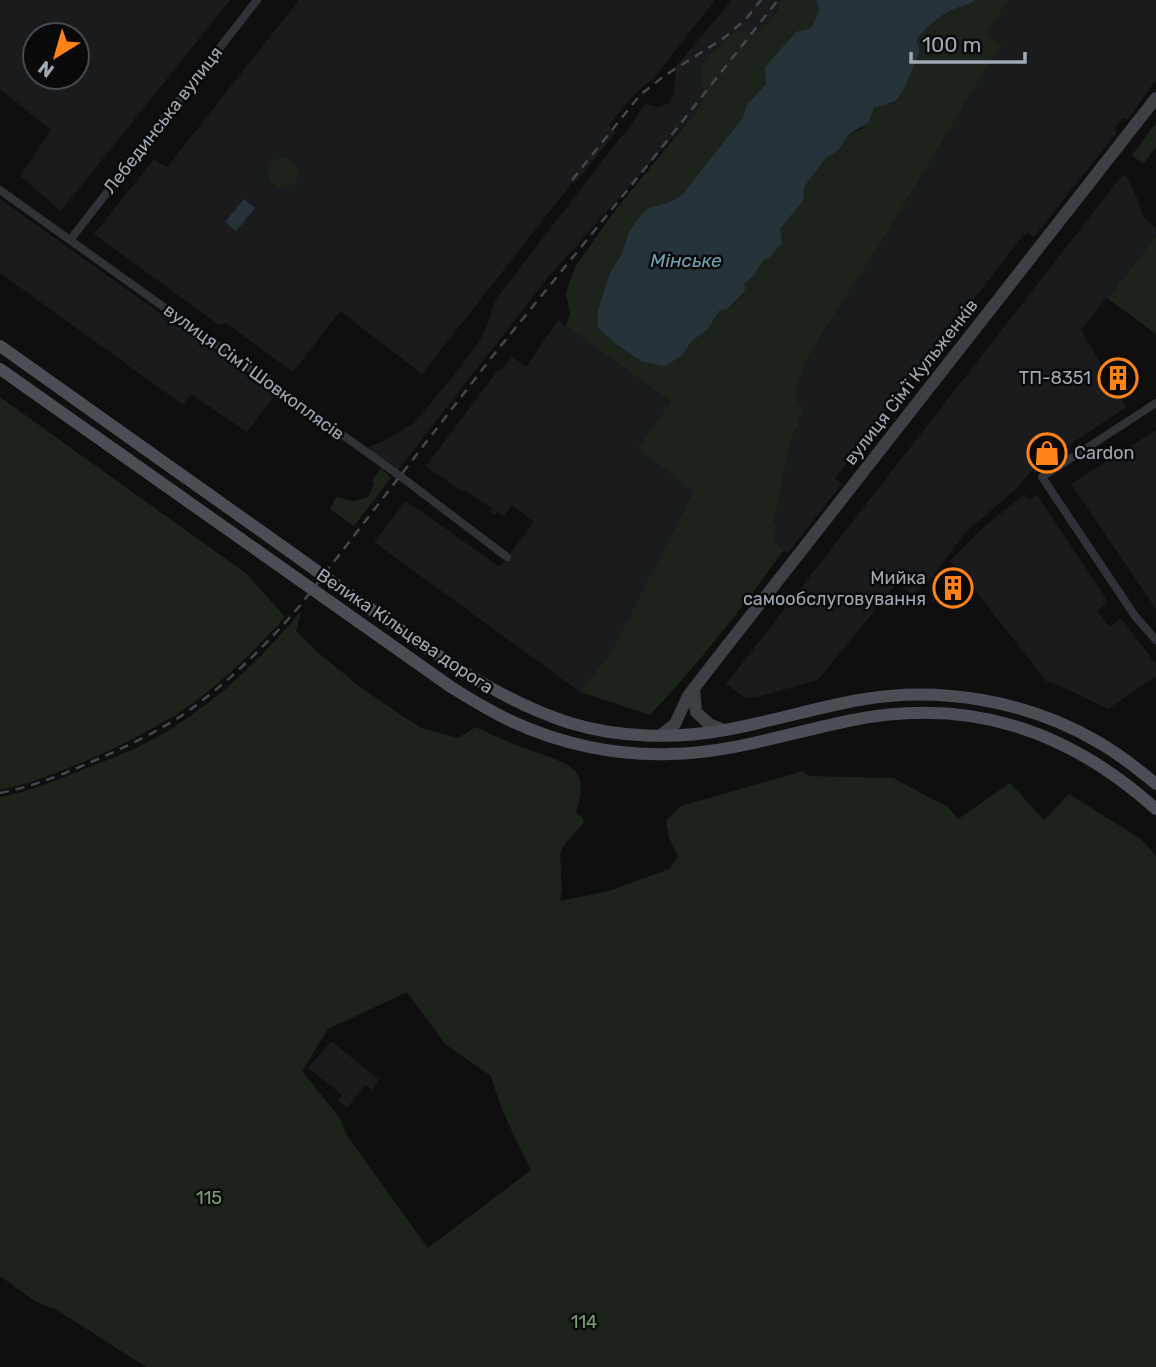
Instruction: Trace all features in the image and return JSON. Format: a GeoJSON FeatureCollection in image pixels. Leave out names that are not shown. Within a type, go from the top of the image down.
{"type":"FeatureCollection","features":[{"type":"Feature","properties":{"kind":"main road","name":"вулиця Сімʼї Кульженків"},"geometry":{"type":"LineString","coordinates":[[660,735],[675,724],[694,688],[1156,98]]}},
{"type":"Feature","properties":{"kind":"main road","name":"Велика Кільцева дорога"},"geometry":{"type":"LineString","coordinates":[[0,346],[369,608],[485,686],[525,706],[595,729],[633,734],[681,735],[724,730],[863,699],[919,695],[972,698],[1005,705],[1074,730],[1118,754],[1156,785]]}},
{"type":"Feature","properties":{"kind":"main road","name":"Велика Кільцева дорога"},"geometry":{"type":"LineString","coordinates":[[0,369],[451,687],[520,725],[579,745],[649,754],[713,751],[878,716],[926,713],[987,719],[1037,733],[1089,757],[1115,774],[1156,809]]}},
{"type":"Feature","properties":{"kind":"main road"},"geometry":{"type":"LineString","coordinates":[[694,688],[696,712],[709,724],[724,730]]}},
{"type":"Feature","properties":{"kind":"street","name":"Лебединська вулиця"},"geometry":{"type":"LineString","coordinates":[[70,240],[257,0]]}},
{"type":"Feature","properties":{"kind":"street","name":"вулиця Сімʼї Шовкоплясів"},"geometry":{"type":"LineString","coordinates":[[0,190],[400,476],[508,557]]}},
{"type":"Feature","properties":{"kind":"street"},"geometry":{"type":"LineString","coordinates":[[1156,403],[1042,477],[1135,616],[1156,640]]}},
{"type":"Feature","properties":{"kind":"shaded area"},"geometry":{"type":"Polygon","coordinates":[[[0,0],[230,0],[61,211],[20,176],[51,130],[0,89],[0,0]]]}},
{"type":"Feature","properties":{"kind":"shaded area"},"geometry":{"type":"Polygon","coordinates":[[[299,0],[715,0],[654,78],[637,92],[609,124],[616,132],[574,184],[572,183],[422,374],[340,311],[293,372],[226,323],[219,325],[94,234],[154,159],[167,167],[299,0]]]}},
{"type":"Feature","properties":{"kind":"shaded area"},"geometry":{"type":"Polygon","coordinates":[[[732,0],[782,0],[773,19],[757,33],[735,32],[700,71],[704,99],[695,113],[549,276],[398,470],[366,448],[412,424],[462,365],[483,335],[496,299],[632,125],[642,108],[646,104],[659,107],[670,102],[674,94],[676,66],[732,0]]]}},
{"type":"Feature","properties":{"kind":"shaded area"},"geometry":{"type":"Polygon","coordinates":[[[1009,0],[1156,0],[1156,80],[1127,120],[1123,118],[1114,129],[1117,132],[1034,237],[1028,233],[1022,237],[835,478],[842,484],[788,553],[774,543],[777,524],[774,523],[791,438],[800,424],[796,422],[801,416],[801,406],[796,392],[804,365],[993,57],[1003,45],[986,34],[1009,0]]]}},
{"type":"Feature","properties":{"kind":"shaded area"},"geometry":{"type":"Polygon","coordinates":[[[1125,174],[1143,217],[1156,228],[1156,236],[1081,330],[1126,407],[1033,469],[1016,489],[965,533],[930,580],[913,595],[897,583],[818,680],[746,698],[726,684],[1116,183],[1125,174]]]}},
{"type":"Feature","properties":{"kind":"shaded area"},"geometry":{"type":"Polygon","coordinates":[[[0,199],[275,395],[247,432],[191,394],[183,405],[0,273],[0,199]]]}},
{"type":"Feature","properties":{"kind":"shaded area"},"geometry":{"type":"Polygon","coordinates":[[[558,320],[671,402],[693,491],[613,649],[580,692],[374,542],[406,501],[500,567],[534,522],[512,505],[503,517],[497,512],[495,515],[489,511],[491,508],[465,490],[462,492],[426,466],[498,370],[512,357],[526,367],[558,320]]]}},
{"type":"Feature","properties":{"kind":"shaded area"},"geometry":{"type":"Polygon","coordinates":[[[1156,430],[1156,609],[1071,484],[1156,430]]]}},
{"type":"Feature","properties":{"kind":"shaded area"},"geometry":{"type":"Polygon","coordinates":[[[1025,494],[1029,500],[1037,495],[1108,601],[1097,611],[1110,627],[1121,618],[1156,664],[1156,676],[1108,709],[1046,681],[950,561],[984,527],[1025,494]]]}},
{"type":"Feature","properties":{"kind":"shaded area"},"geometry":{"type":"Polygon","coordinates":[[[331,1041],[379,1080],[372,1090],[365,1085],[347,1108],[338,1101],[342,1095],[308,1068],[331,1041]]]}},
{"type":"Feature","properties":{"kind":"green space"},"geometry":{"type":"Polygon","coordinates":[[[782,0],[816,0],[819,11],[811,28],[747,104],[743,117],[682,195],[667,203],[648,208],[628,233],[622,253],[609,275],[598,309],[683,355],[691,342],[708,329],[720,310],[754,276],[780,229],[803,201],[805,186],[825,159],[839,150],[848,135],[861,129],[874,108],[892,103],[920,52],[917,41],[922,33],[946,13],[975,0],[1009,0],[986,34],[1003,45],[993,57],[804,365],[796,392],[801,405],[801,416],[797,422],[800,424],[791,438],[774,523],[777,524],[774,542],[784,550],[720,634],[650,715],[580,692],[613,649],[693,491],[638,448],[671,402],[566,326],[570,314],[566,293],[575,267],[613,213],[704,99],[700,71],[707,58],[735,32],[757,32],[773,19],[782,0]]]}},
{"type":"Feature","properties":{"kind":"green space"},"geometry":{"type":"Polygon","coordinates":[[[1156,123],[1156,147],[1143,164],[1132,155],[1156,123]]]}},
{"type":"Feature","properties":{"kind":"green space"},"geometry":{"type":"Polygon","coordinates":[[[283,158],[294,162],[298,173],[294,184],[283,188],[272,184],[268,173],[272,162],[283,158]]]}},
{"type":"Feature","properties":{"kind":"green space"},"geometry":{"type":"Polygon","coordinates":[[[1156,236],[1156,334],[1107,298],[1156,236]]]}},
{"type":"Feature","properties":{"kind":"green space"},"geometry":{"type":"Polygon","coordinates":[[[0,397],[247,574],[285,617],[234,669],[177,714],[86,761],[0,790],[0,397]]]}},
{"type":"Feature","properties":{"kind":"green space"},"geometry":{"type":"Polygon","coordinates":[[[381,468],[391,478],[354,526],[330,509],[336,497],[354,501],[368,497],[374,484],[372,480],[381,468]]]}},
{"type":"Feature","properties":{"kind":"green space"},"geometry":{"type":"Polygon","coordinates":[[[301,611],[296,631],[359,686],[421,728],[458,738],[475,727],[571,767],[580,781],[576,813],[583,818],[584,823],[564,845],[560,854],[560,901],[609,891],[669,869],[678,856],[669,838],[666,821],[681,806],[803,771],[809,776],[893,778],[948,807],[958,819],[1010,783],[1044,820],[1069,794],[1141,839],[1156,856],[1156,1367],[146,1367],[57,1310],[36,1302],[0,1276],[0,797],[65,777],[131,750],[168,731],[230,685],[301,611]],[[407,992],[328,1029],[302,1071],[339,1117],[348,1137],[428,1248],[531,1170],[504,1113],[491,1076],[445,1044],[407,992]]]}},
{"type":"Feature","properties":{"kind":"water","name":"Мінське"},"geometry":{"type":"Polygon","coordinates":[[[816,0],[975,0],[946,13],[922,33],[917,41],[920,52],[899,97],[891,103],[874,108],[869,122],[848,135],[839,150],[825,159],[805,186],[803,201],[780,229],[782,243],[770,257],[763,260],[754,276],[744,284],[745,291],[727,309],[720,310],[708,329],[691,342],[683,355],[665,366],[643,362],[598,328],[598,309],[609,275],[622,253],[628,233],[648,208],[667,203],[682,195],[743,117],[747,104],[766,84],[765,67],[796,32],[811,28],[819,11],[816,0]]]}},
{"type":"Feature","properties":{"kind":"water"},"geometry":{"type":"Polygon","coordinates":[[[244,199],[255,208],[236,231],[225,222],[244,199]]]}},
{"type":"Feature","properties":{"kind":"railway"},"geometry":{"type":"LineString","coordinates":[[572,180],[640,95],[664,76],[724,38],[746,19],[761,0]]}},
{"type":"Feature","properties":{"kind":"railway"},"geometry":{"type":"LineString","coordinates":[[0,793],[69,771],[159,729],[181,716],[230,678],[275,634],[302,603],[495,353],[778,0]]}},
{"type":"Feature","properties":{"kind":"place","name":"ТП-8351"},"geometry":{"type":"Point","coordinates":[1118,378]}},
{"type":"Feature","properties":{"kind":"place","name":"Cardon"},"geometry":{"type":"Point","coordinates":[1047,453]}},
{"type":"Feature","properties":{"kind":"place","name":"Мийка самообслуговування"},"geometry":{"type":"Point","coordinates":[953,588]}},
{"type":"Feature","properties":{"kind":"park label","name":"115"},"geometry":{"type":"Point","coordinates":[209,1198]}},
{"type":"Feature","properties":{"kind":"park label","name":"114"},"geometry":{"type":"Point","coordinates":[584,1322]}}]}
